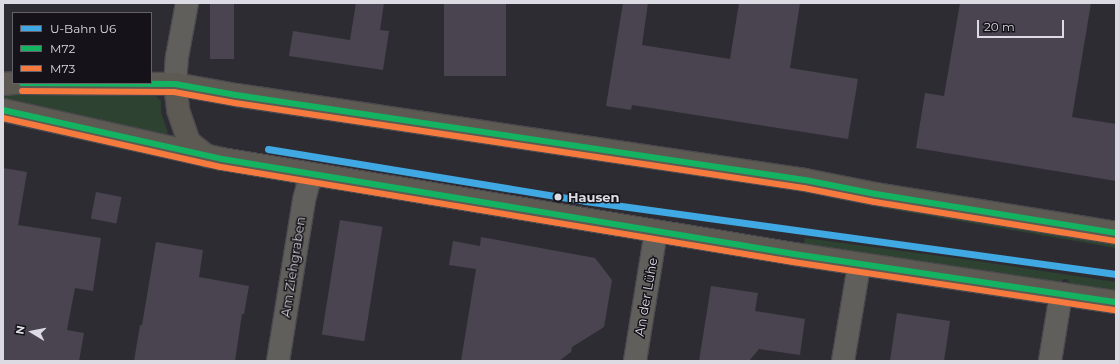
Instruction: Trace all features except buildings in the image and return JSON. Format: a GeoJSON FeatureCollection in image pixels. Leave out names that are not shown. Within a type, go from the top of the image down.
{"type":"FeatureCollection","features":[{"type":"Feature","properties":{"kind":"main road"},"geometry":{"type":"LineString","coordinates":[[152,84],[176,84],[223,93],[805,180],[876,194],[1116,233]]}},
{"type":"Feature","properties":{"kind":"main road"},"geometry":{"type":"LineString","coordinates":[[176,84],[178,110],[189,142],[208,157]]}},
{"type":"Feature","properties":{"kind":"main road"},"geometry":{"type":"LineString","coordinates":[[3,110],[208,157],[859,265],[1116,302]]}},
{"type":"Feature","properties":{"kind":"street"},"geometry":{"type":"LineString","coordinates":[[176,84],[177,57],[187,3]]}},
{"type":"Feature","properties":{"kind":"street","name":"Am Ziehgraben"},"geometry":{"type":"LineString","coordinates":[[278,361],[304,200],[311,174]]}},
{"type":"Feature","properties":{"kind":"street","name":"An der Lühe"},"geometry":{"type":"LineString","coordinates":[[635,361],[656,232]]}},
{"type":"Feature","properties":{"kind":"street"},"geometry":{"type":"LineString","coordinates":[[843,361],[859,265]]}},
{"type":"Feature","properties":{"kind":"street"},"geometry":{"type":"LineString","coordinates":[[1050,361],[1061,294]]}},
{"type":"Feature","properties":{"kind":"green space"},"geometry":{"type":"Polygon","coordinates":[[[3,90],[156,96],[161,101],[161,113],[168,132],[164,137],[3,101],[3,90]]]}},
{"type":"Feature","properties":{"kind":"green space"},"geometry":{"type":"Polygon","coordinates":[[[821,193],[1116,241],[1116,248],[889,209],[826,197],[821,193]]]}},
{"type":"Feature","properties":{"kind":"green space"},"geometry":{"type":"Polygon","coordinates":[[[805,238],[977,261],[1116,282],[1116,293],[1070,284],[1067,279],[1064,279],[1060,283],[808,245],[804,243],[805,238]]]}},
{"type":"Feature","properties":{"kind":"metro line","name":"U6"},"geometry":{"type":"LineString","coordinates":[[268,149],[585,201],[1116,274]]}},
{"type":"Feature","properties":{"kind":"transit line","name":"M72"},"geometry":{"type":"LineString","coordinates":[[152,84],[175,84],[236,95],[805,180],[876,194],[1116,233]]}},
{"type":"Feature","properties":{"kind":"transit line","name":"M73"},"geometry":{"type":"LineString","coordinates":[[22,91],[174,92],[235,103],[804,188],[875,202],[1115,241]]}},
{"type":"Feature","properties":{"kind":"transit line","name":"M72"},"geometry":{"type":"LineString","coordinates":[[3,110],[222,159],[794,254],[1116,302]]}},
{"type":"Feature","properties":{"kind":"transit line","name":"M73"},"geometry":{"type":"LineString","coordinates":[[3,118],[221,167],[793,262],[1115,310]]}},
{"type":"Feature","properties":{"kind":"place","name":"Hausen"},"geometry":{"type":"Point","coordinates":[558,197]}}]}
